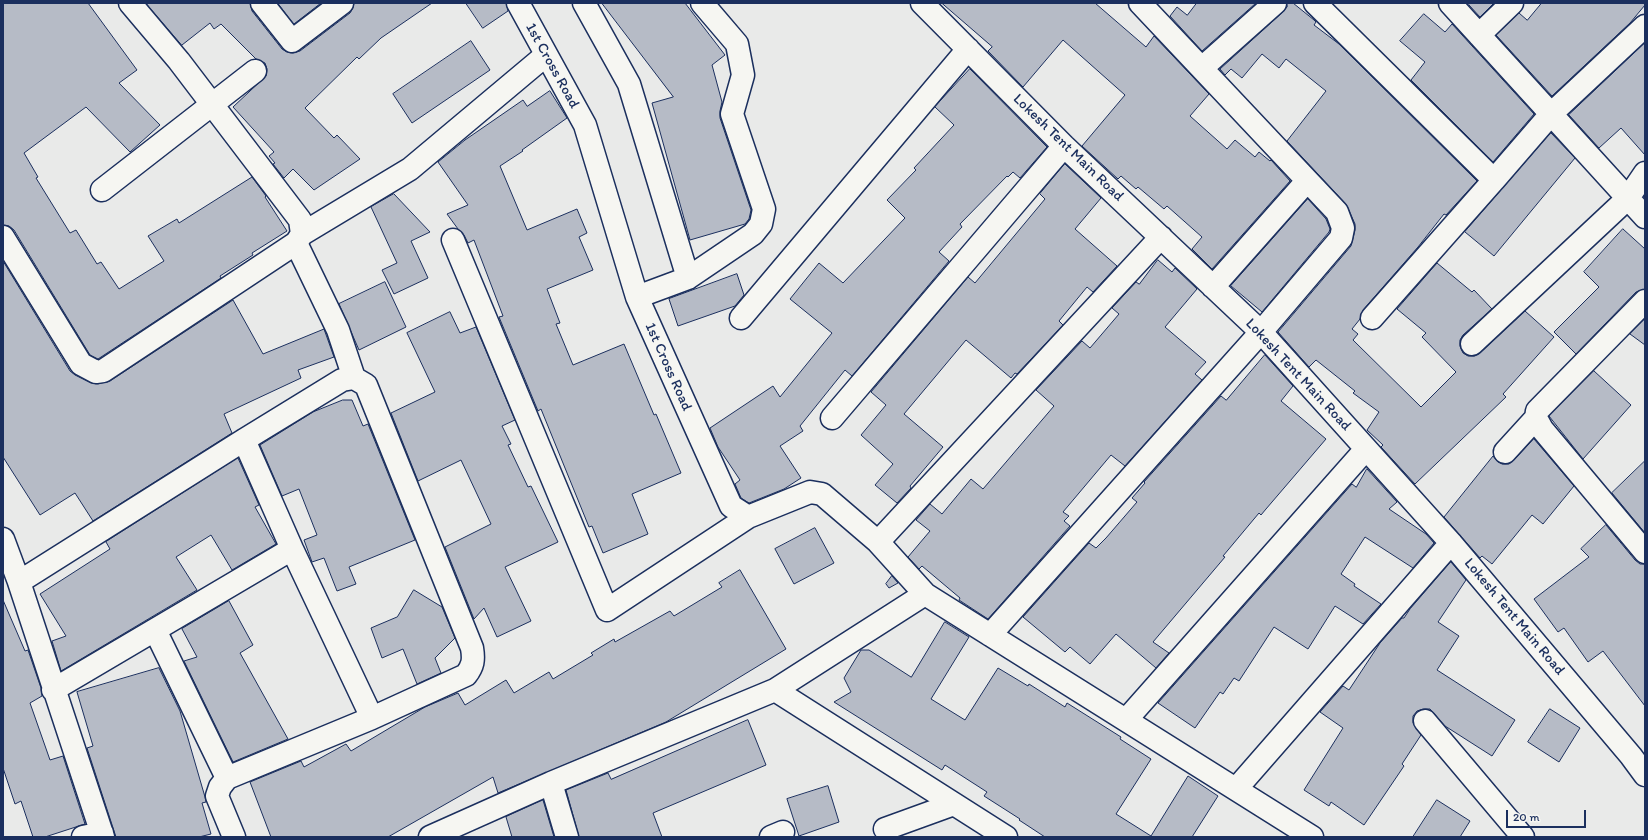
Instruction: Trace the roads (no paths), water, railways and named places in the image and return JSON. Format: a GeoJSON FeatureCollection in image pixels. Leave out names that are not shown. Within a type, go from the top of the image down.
{"type":"FeatureCollection","features":[{"type":"Feature","properties":{"kind":"street"},"geometry":{"type":"LineString","coordinates":[[130,3],[179,61],[300,220],[299,238],[338,330],[354,378]]}},
{"type":"Feature","properties":{"kind":"street"},"geometry":{"type":"LineString","coordinates":[[262,3],[292,41],[342,3]]}},
{"type":"Feature","properties":{"kind":"street","name":"1st Cross Road"},"geometry":{"type":"LineString","coordinates":[[518,3],[585,125],[637,298],[731,506],[748,516]]}},
{"type":"Feature","properties":{"kind":"street"},"geometry":{"type":"LineString","coordinates":[[584,3],[629,84],[688,278]]}},
{"type":"Feature","properties":{"kind":"street"},"geometry":{"type":"LineString","coordinates":[[637,298],[688,278],[753,234],[761,224],[764,209],[732,114],[743,74],[737,44],[702,3]]}},
{"type":"Feature","properties":{"kind":"street","name":"Lokesh Tent Main Road"},"geometry":{"type":"LineString","coordinates":[[922,3],[1064,146],[1261,332],[1638,750],[1645,775]]}},
{"type":"Feature","properties":{"kind":"street"},"geometry":{"type":"LineString","coordinates":[[1202,68],[1275,3]]}},
{"type":"Feature","properties":{"kind":"street"},"geometry":{"type":"LineString","coordinates":[[1315,3],[1494,180]]}},
{"type":"Feature","properties":{"kind":"street"},"geometry":{"type":"LineString","coordinates":[[1450,3],[1645,217]]}},
{"type":"Feature","properties":{"kind":"street"},"geometry":{"type":"LineString","coordinates":[[1479,35],[1512,3]]}},
{"type":"Feature","properties":{"kind":"street"},"geometry":{"type":"LineString","coordinates":[[990,635],[1261,332],[1341,238],[1343,228],[1337,212],[1202,68],[1149,6]]}},
{"type":"Feature","properties":{"kind":"street"},"geometry":{"type":"LineString","coordinates":[[1372,318],[1551,114],[1645,26]]}},
{"type":"Feature","properties":{"kind":"street"},"geometry":{"type":"LineString","coordinates":[[741,318],[968,49]]}},
{"type":"Feature","properties":{"kind":"street"},"geometry":{"type":"LineString","coordinates":[[3,237],[81,364],[96,372],[103,371],[299,238],[410,169],[546,55]]}},
{"type":"Feature","properties":{"kind":"street"},"geometry":{"type":"LineString","coordinates":[[102,190],[255,71]]}},
{"type":"Feature","properties":{"kind":"street"},"geometry":{"type":"LineString","coordinates":[[832,418],[1064,146]]}},
{"type":"Feature","properties":{"kind":"street"},"geometry":{"type":"LineString","coordinates":[[1472,344],[1628,198],[1645,173]]}},
{"type":"Feature","properties":{"kind":"street"},"geometry":{"type":"LineString","coordinates":[[1213,287],[1307,181]]}},
{"type":"Feature","properties":{"kind":"street"},"geometry":{"type":"LineString","coordinates":[[878,542],[1162,237]]}},
{"type":"Feature","properties":{"kind":"street"},"geometry":{"type":"LineString","coordinates":[[453,240],[607,610],[748,516],[810,492],[822,494],[878,542],[925,594],[1312,837]]}},
{"type":"Feature","properties":{"kind":"street"},"geometry":{"type":"LineString","coordinates":[[1505,452],[1536,418],[1537,411],[1645,301]]}},
{"type":"Feature","properties":{"kind":"street"},"geometry":{"type":"LineString","coordinates":[[19,582],[342,380],[354,378],[366,385],[472,648],[474,658],[472,666],[466,675],[372,718],[227,778],[220,787],[218,796],[234,837]]}},
{"type":"Feature","properties":{"kind":"street"},"geometry":{"type":"LineString","coordinates":[[1536,418],[1542,429],[1645,552]]}},
{"type":"Feature","properties":{"kind":"street"},"geometry":{"type":"LineString","coordinates":[[244,440],[292,550],[372,718]]}},
{"type":"Feature","properties":{"kind":"street"},"geometry":{"type":"LineString","coordinates":[[1126,720],[1366,449]]}},
{"type":"Feature","properties":{"kind":"street"},"geometry":{"type":"LineString","coordinates":[[3,540],[19,582],[53,690],[96,836]]}},
{"type":"Feature","properties":{"kind":"street"},"geometry":{"type":"LineString","coordinates":[[1236,790],[1452,543]]}},
{"type":"Feature","properties":{"kind":"street"},"geometry":{"type":"LineString","coordinates":[[53,690],[292,550]]}},
{"type":"Feature","properties":{"kind":"street"},"geometry":{"type":"LineString","coordinates":[[431,837],[551,783],[775,690],[925,594]]}},
{"type":"Feature","properties":{"kind":"street"},"geometry":{"type":"LineString","coordinates":[[155,630],[227,778]]}},
{"type":"Feature","properties":{"kind":"street"},"geometry":{"type":"LineString","coordinates":[[775,690],[1006,837]]}},
{"type":"Feature","properties":{"kind":"street"},"geometry":{"type":"LineString","coordinates":[[1425,722],[1523,837]]}},
{"type":"Feature","properties":{"kind":"street"},"geometry":{"type":"LineString","coordinates":[[551,783],[567,837]]}},
{"type":"Feature","properties":{"kind":"street"},"geometry":{"type":"LineString","coordinates":[[885,829],[954,804]]}}]}
